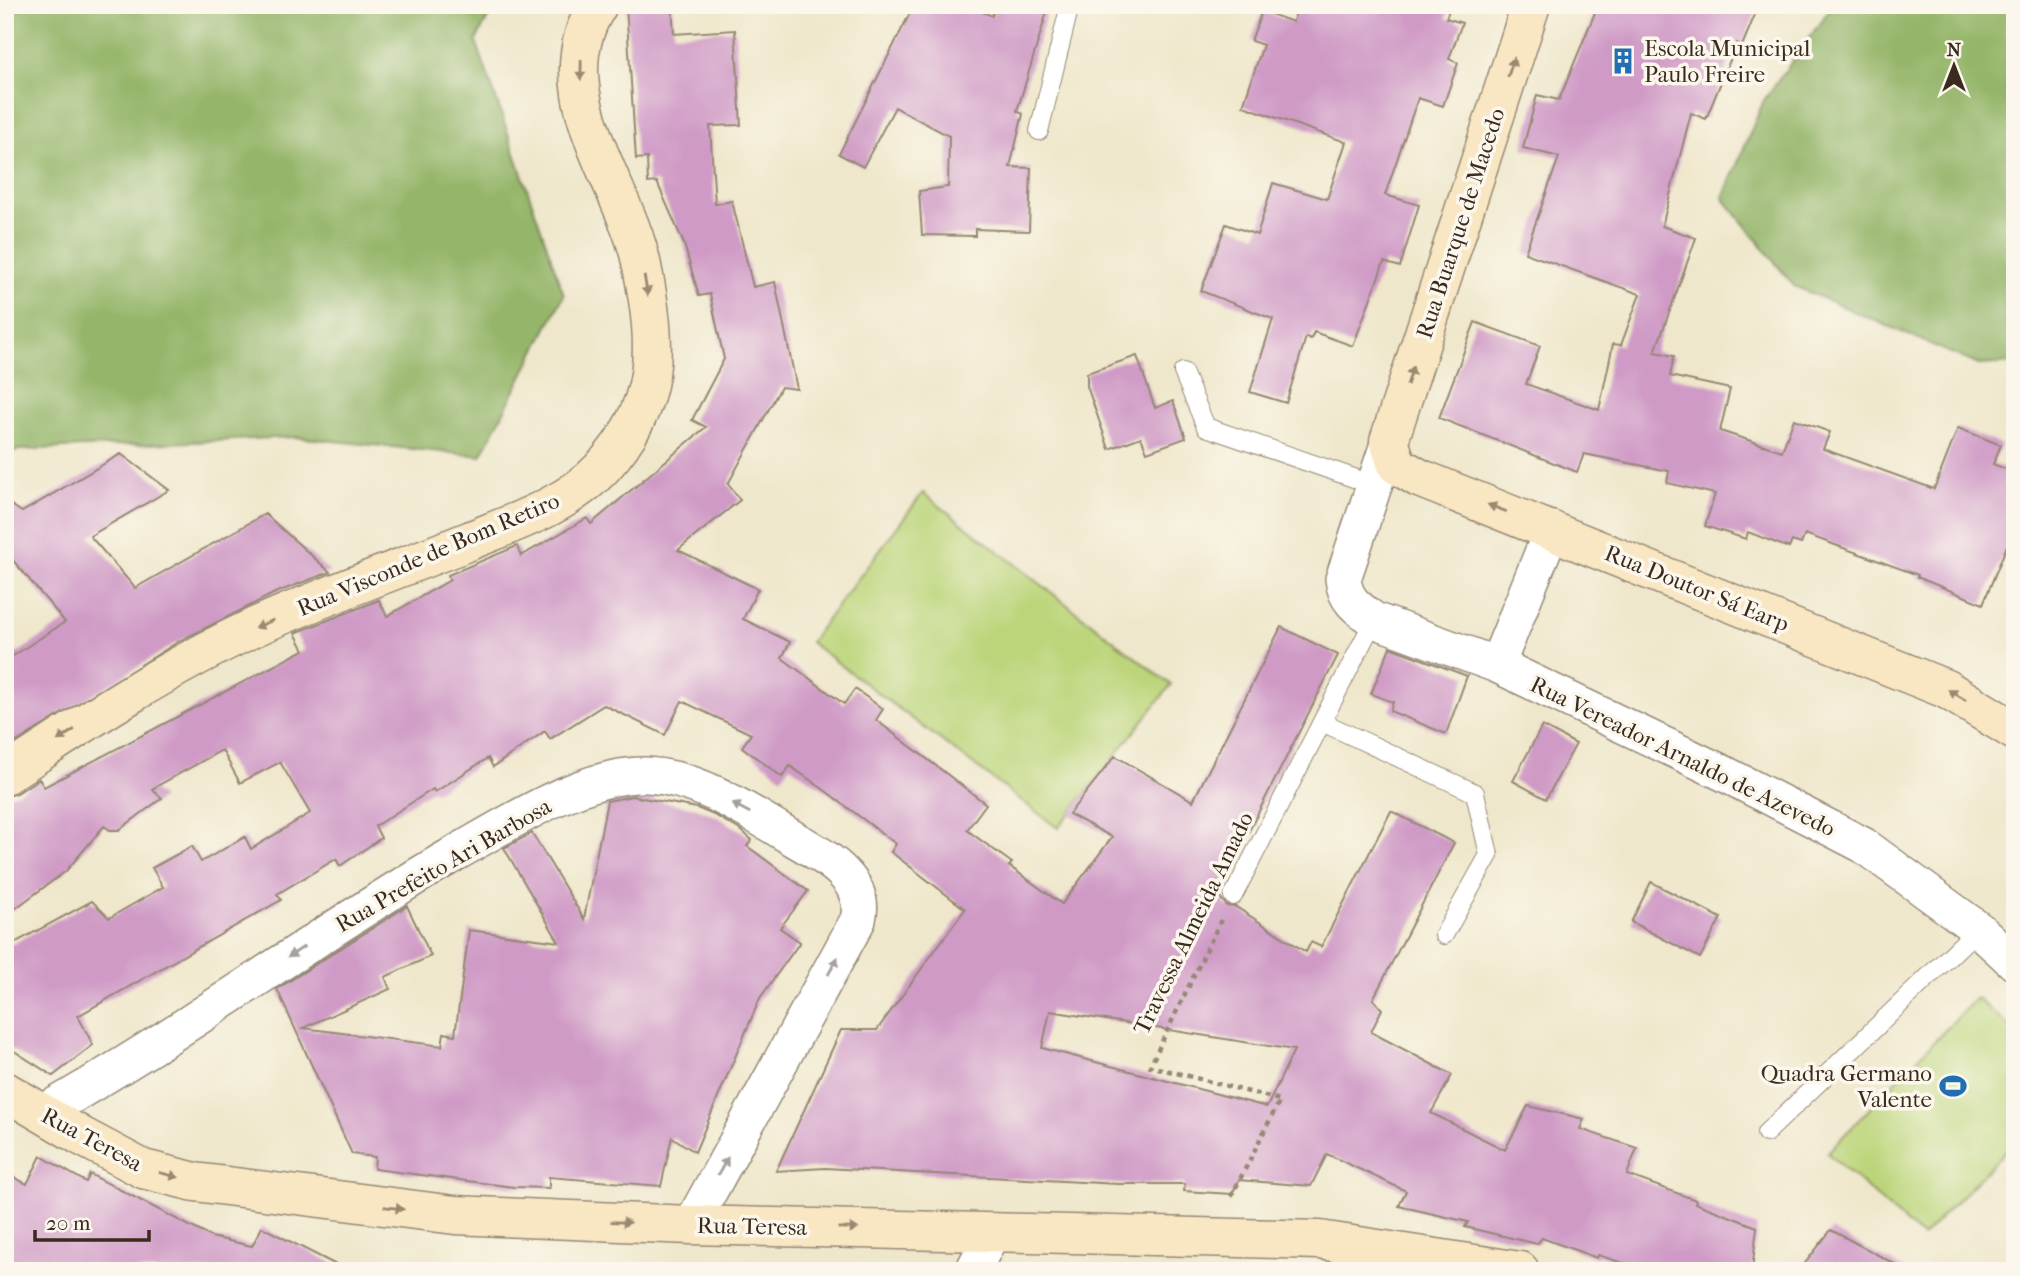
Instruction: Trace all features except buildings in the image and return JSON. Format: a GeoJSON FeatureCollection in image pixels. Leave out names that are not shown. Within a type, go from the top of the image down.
{"type":"FeatureCollection","features":[{"type":"Feature","properties":{"kind":"main road","name":"Rua Visconde de Bom Retiro"},"geometry":{"type":"LineString","coordinates":[[5,775],[145,683],[258,626],[539,512],[601,469],[634,424],[651,386],[652,355],[651,322],[640,257],[631,227],[596,147],[581,98],[584,35],[598,5]]}},
{"type":"Feature","properties":{"kind":"main road","name":"Rua Buarque de Macedo"},"geometry":{"type":"LineString","coordinates":[[1389,441],[1531,5]]}},
{"type":"Feature","properties":{"kind":"main road","name":"Rua Doutor Sá Earp"},"geometry":{"type":"LineString","coordinates":[[1389,441],[1396,465],[1419,478],[1946,689],[2015,731]]}},
{"type":"Feature","properties":{"kind":"main road","name":"Rua Teresa"},"geometry":{"type":"LineString","coordinates":[[5,1091],[143,1169],[195,1182],[455,1215],[691,1226],[993,1230],[1320,1240],[1520,1271]]}},
{"type":"Feature","properties":{"kind":"street"},"geometry":{"type":"LineString","coordinates":[[1374,485],[1389,441]]}},
{"type":"Feature","properties":{"kind":"street","name":"Rua Vereador Arnaldo de Azevedo"},"geometry":{"type":"LineString","coordinates":[[1374,485],[1343,579],[1344,594],[1374,620],[1497,665],[1723,773],[1863,845],[1978,929],[2015,963]]}},
{"type":"Feature","properties":{"kind":"street"},"geometry":{"type":"LineString","coordinates":[[1497,665],[1552,529]]}},
{"type":"Feature","properties":{"kind":"street","name":"Rua Prefeito Ari Barbosa"},"geometry":{"type":"LineString","coordinates":[[42,1113],[115,1072],[357,912],[533,808],[592,785],[645,775],[687,781],[746,810],[816,852],[854,885],[860,896],[861,908],[858,920],[691,1226]]}},
{"type":"Feature","properties":{"kind":"street"},"geometry":{"type":"LineString","coordinates":[[973,1271],[993,1230]]}},
{"type":"Feature","properties":{"kind":"lane"},"geometry":{"type":"LineString","coordinates":[[1039,131],[1070,5]]}},
{"type":"Feature","properties":{"kind":"lane"},"geometry":{"type":"LineString","coordinates":[[1183,372],[1206,427],[1374,485]]}},
{"type":"Feature","properties":{"kind":"lane","name":"Travessa Almeida Amado"},"geometry":{"type":"LineString","coordinates":[[1233,896],[1374,620]]}},
{"type":"Feature","properties":{"kind":"lane"},"geometry":{"type":"LineString","coordinates":[[1322,722],[1475,793],[1489,855],[1444,935]]}},
{"type":"Feature","properties":{"kind":"lane"},"geometry":{"type":"LineString","coordinates":[[1766,1133],[1978,929]]}},
{"type":"Feature","properties":{"kind":"path","name":"Travessa Almeida Amado"},"geometry":{"type":"LineString","coordinates":[[1210,1237],[1280,1100],[1150,1066],[1233,896]]}},
{"type":"Feature","properties":{"kind":"green space"},"geometry":{"type":"Polygon","coordinates":[[[5,5],[494,5],[476,41],[564,295],[481,456],[294,437],[19,450],[5,454],[5,5]]]}},
{"type":"Feature","properties":{"kind":"green space"},"geometry":{"type":"Polygon","coordinates":[[[1833,5],[2015,5],[2015,363],[1979,365],[1794,286],[1723,198],[1764,100],[1833,5]]]}},
{"type":"Feature","properties":{"kind":"green space"},"geometry":{"type":"Polygon","coordinates":[[[923,493],[1171,685],[1058,828],[810,642],[923,493]]]}},
{"type":"Feature","properties":{"kind":"green space","name":"Quadra Germano Valente"},"geometry":{"type":"Polygon","coordinates":[[[1976,998],[2015,1031],[2015,1141],[1922,1237],[1827,1153],[1976,998]]]}},
{"type":"Feature","properties":{"kind":"place","name":"Escola Municipal Paulo Freire"},"geometry":{"type":"Point","coordinates":[1623,61]}},
{"type":"Feature","properties":{"kind":"place","name":"Quadra Germano Valente"},"geometry":{"type":"Point","coordinates":[1953,1086]}}]}
